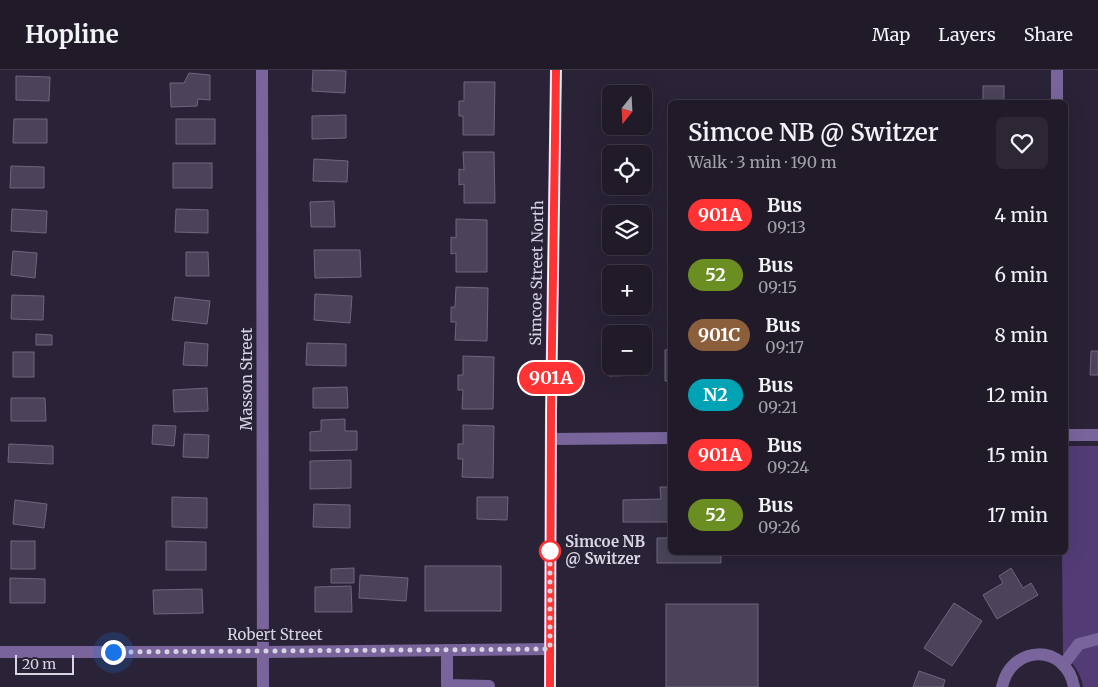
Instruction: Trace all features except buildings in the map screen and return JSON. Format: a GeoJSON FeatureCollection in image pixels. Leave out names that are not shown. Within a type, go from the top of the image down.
{"type":"FeatureCollection","features":[{"type":"Feature","properties":{"kind":"main road","name":"Simcoe Street North"},"geometry":{"type":"LineString","coordinates":[[550,687],[556,70]]}},
{"type":"Feature","properties":{"kind":"street","name":"Masson Street"},"geometry":{"type":"LineString","coordinates":[[262,70],[264,687]]}},
{"type":"Feature","properties":{"kind":"street"},"geometry":{"type":"LineString","coordinates":[[1057,70],[1057,100]]}},
{"type":"Feature","properties":{"kind":"street"},"geometry":{"type":"LineString","coordinates":[[1068,435],[1098,435]]}},
{"type":"Feature","properties":{"kind":"street"},"geometry":{"type":"LineString","coordinates":[[551,439],[668,438]]}},
{"type":"Feature","properties":{"kind":"street"},"geometry":{"type":"LineString","coordinates":[[1064,665],[1079,644],[1098,639]]}},
{"type":"Feature","properties":{"kind":"street","name":"Robert Street"},"geometry":{"type":"LineString","coordinates":[[0,652],[550,649]]}},
{"type":"Feature","properties":{"kind":"street"},"geometry":{"type":"LineString","coordinates":[[447,650],[447,686],[489,687]]}},
{"type":"Feature","properties":{"kind":"street"},"geometry":{"type":"LineString","coordinates":[[1002,687],[1004,677],[1011,666],[1020,659],[1042,654],[1054,658],[1064,665],[1070,674],[1074,687]]}},
{"type":"Feature","properties":{"kind":"shaded area"},"geometry":{"type":"Polygon","coordinates":[[[1068,446],[1098,446],[1098,687],[1083,687],[1076,669],[1063,654],[1062,555],[1068,555],[1068,446]]]}},
{"type":"Feature","properties":{"kind":"bus line","name":"901A"},"geometry":{"type":"LineString","coordinates":[[550,687],[549,610],[556,70]]}},
{"type":"Feature","properties":{"kind":"place","name":"Simcoe NB @ Switzer"},"geometry":{"type":"Point","coordinates":[550,551]}},
{"type":"Feature","properties":{"kind":"route"},"geometry":{"type":"LineString","coordinates":[[113,652],[550,649],[549,625],[550,544],[550,551]]}}]}
